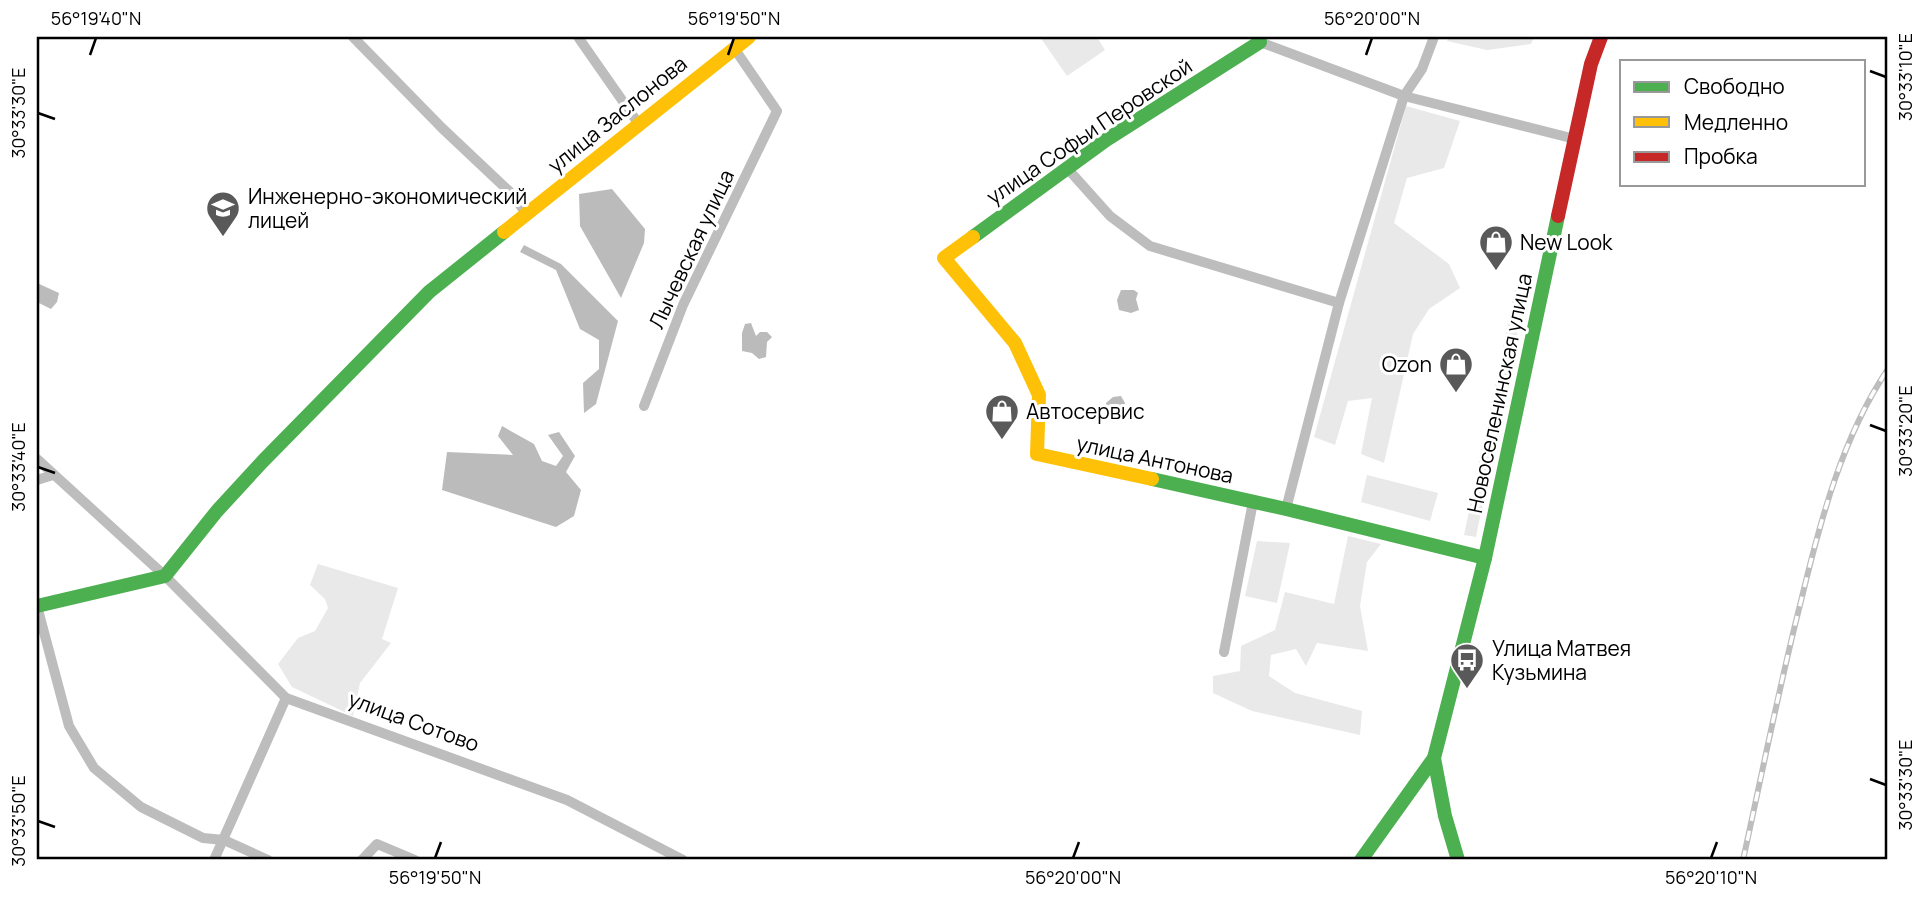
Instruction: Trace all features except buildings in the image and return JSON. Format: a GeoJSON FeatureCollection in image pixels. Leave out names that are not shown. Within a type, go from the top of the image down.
{"type":"FeatureCollection","features":[{"type":"Feature","properties":{"kind":"street"},"geometry":{"type":"LineString","coordinates":[[354,37],[442,128],[511,193],[526,214]]}},
{"type":"Feature","properties":{"kind":"street"},"geometry":{"type":"LineString","coordinates":[[578,37],[638,123]]}},
{"type":"Feature","properties":{"kind":"street"},"geometry":{"type":"LineString","coordinates":[[1286,509],[1339,303],[1404,96],[1422,69],[1434,37]]}},
{"type":"Feature","properties":{"kind":"street","name":"Новоселенинская улица"},"geometry":{"type":"LineString","coordinates":[[1434,758],[1485,558],[1591,64],[1601,37]]}},
{"type":"Feature","properties":{"kind":"street"},"geometry":{"type":"LineString","coordinates":[[1258,39],[1404,96],[1576,139]]}},
{"type":"Feature","properties":{"kind":"street","name":"улица Софьи Перовской"},"geometry":{"type":"LineString","coordinates":[[944,258],[1106,140],[1258,39]]}},
{"type":"Feature","properties":{"kind":"street","name":"улица Заслонова"},"geometry":{"type":"LineString","coordinates":[[165,576],[217,511],[429,292],[742,40]]}},
{"type":"Feature","properties":{"kind":"street","name":"Лычевская улица"},"geometry":{"type":"LineString","coordinates":[[643,406],[683,305],[777,111],[742,40]]}},
{"type":"Feature","properties":{"kind":"street"},"geometry":{"type":"LineString","coordinates":[[1067,168],[1110,216],[1150,246],[1339,303]]}},
{"type":"Feature","properties":{"kind":"street","name":"улица Антонова"},"geometry":{"type":"LineString","coordinates":[[944,258],[1015,343],[1039,395],[1037,454],[1286,509],[1485,558]]}},
{"type":"Feature","properties":{"kind":"street","name":"улица Сотово"},"geometry":{"type":"LineString","coordinates":[[37,459],[165,576],[286,698],[567,800],[682,860]]}},
{"type":"Feature","properties":{"kind":"street"},"geometry":{"type":"LineString","coordinates":[[37,480],[53,475]]}},
{"type":"Feature","properties":{"kind":"street"},"geometry":{"type":"LineString","coordinates":[[1224,652],[1253,502]]}},
{"type":"Feature","properties":{"kind":"street"},"geometry":{"type":"LineString","coordinates":[[165,576],[37,606],[69,726],[94,768],[141,807],[203,838],[224,840],[268,860]]}},
{"type":"Feature","properties":{"kind":"street"},"geometry":{"type":"LineString","coordinates":[[214,860],[286,698]]}},
{"type":"Feature","properties":{"kind":"street"},"geometry":{"type":"LineString","coordinates":[[1362,860],[1434,758]]}},
{"type":"Feature","properties":{"kind":"street"},"geometry":{"type":"LineString","coordinates":[[1434,758],[1445,816],[1458,860]]}},
{"type":"Feature","properties":{"kind":"street"},"geometry":{"type":"LineString","coordinates":[[362,860],[377,844],[415,860]]}},
{"type":"Feature","properties":{"kind":"shaded area"},"geometry":{"type":"Polygon","coordinates":[[[1040,37],[1097,37],[1105,50],[1067,76],[1040,37]]]}},
{"type":"Feature","properties":{"kind":"shaded area"},"geometry":{"type":"Polygon","coordinates":[[[1449,37],[1534,37],[1531,44],[1487,50],[1447,41],[1449,37]]]}},
{"type":"Feature","properties":{"kind":"shaded area"},"geometry":{"type":"Polygon","coordinates":[[[1406,106],[1460,121],[1444,168],[1407,178],[1394,223],[1449,264],[1460,288],[1429,309],[1413,334],[1384,463],[1361,454],[1372,398],[1348,401],[1335,445],[1314,437],[1406,106]]]}},
{"type":"Feature","properties":{"kind":"shaded area"},"geometry":{"type":"Polygon","coordinates":[[[612,189],[645,229],[644,243],[621,298],[580,226],[579,194],[612,189]]]}},
{"type":"Feature","properties":{"kind":"shaded area"},"geometry":{"type":"Polygon","coordinates":[[[524,245],[561,264],[618,321],[596,404],[584,413],[583,383],[599,369],[599,340],[580,329],[556,270],[520,252],[524,245]]]}},
{"type":"Feature","properties":{"kind":"shaded area"},"geometry":{"type":"Polygon","coordinates":[[[37,283],[59,293],[57,302],[51,309],[37,302],[37,283]]]}},
{"type":"Feature","properties":{"kind":"shaded area"},"geometry":{"type":"Polygon","coordinates":[[[1515,289],[1526,290],[1476,537],[1464,535],[1515,289]]]}},
{"type":"Feature","properties":{"kind":"shaded area"},"geometry":{"type":"Polygon","coordinates":[[[1121,290],[1134,290],[1138,293],[1136,299],[1139,310],[1131,313],[1119,310],[1117,300],[1121,290]]]}},
{"type":"Feature","properties":{"kind":"shaded area"},"geometry":{"type":"Polygon","coordinates":[[[751,323],[756,336],[760,332],[767,332],[772,337],[767,342],[766,357],[759,359],[752,353],[742,351],[742,333],[745,324],[751,323]]]}},
{"type":"Feature","properties":{"kind":"shaded area"},"geometry":{"type":"Polygon","coordinates":[[[1121,396],[1125,403],[1124,409],[1116,417],[1106,414],[1106,403],[1113,397],[1121,396]]]}},
{"type":"Feature","properties":{"kind":"shaded area"},"geometry":{"type":"Polygon","coordinates":[[[502,426],[534,444],[542,461],[556,466],[563,456],[548,435],[559,432],[575,456],[566,472],[581,490],[574,516],[556,527],[442,490],[447,452],[513,455],[498,436],[502,426]]]}},
{"type":"Feature","properties":{"kind":"shaded area"},"geometry":{"type":"Polygon","coordinates":[[[1367,475],[1438,493],[1430,521],[1361,502],[1367,475]]]}},
{"type":"Feature","properties":{"kind":"shaded area"},"geometry":{"type":"Polygon","coordinates":[[[1348,536],[1381,544],[1367,562],[1360,606],[1368,651],[1317,643],[1306,666],[1296,649],[1271,655],[1269,676],[1295,693],[1362,711],[1360,735],[1252,711],[1213,693],[1213,676],[1240,671],[1241,646],[1275,630],[1285,592],[1334,604],[1348,536]]]}},
{"type":"Feature","properties":{"kind":"shaded area"},"geometry":{"type":"Polygon","coordinates":[[[1257,541],[1290,543],[1277,603],[1245,596],[1257,541]]]}},
{"type":"Feature","properties":{"kind":"shaded area"},"geometry":{"type":"Polygon","coordinates":[[[318,564],[398,588],[382,639],[391,643],[360,683],[353,716],[292,687],[278,664],[298,638],[315,631],[328,608],[325,599],[310,585],[318,564]]]}},
{"type":"Feature","properties":{"kind":"railway"},"geometry":{"type":"LineString","coordinates":[[1743,860],[1785,666],[1825,511],[1845,451],[1888,369]]}},
{"type":"Feature","properties":{"kind":"traffic: fast"},"geometry":{"type":"LineString","coordinates":[[973,237],[1106,140],[1260,42]]}},
{"type":"Feature","properties":{"kind":"traffic: fast"},"geometry":{"type":"LineString","coordinates":[[1361,860],[1434,758],[1485,558],[1558,216]]}},
{"type":"Feature","properties":{"kind":"traffic: fast"},"geometry":{"type":"LineString","coordinates":[[37,606],[165,576],[217,511],[263,461],[429,292],[504,232]]}},
{"type":"Feature","properties":{"kind":"traffic: fast"},"geometry":{"type":"LineString","coordinates":[[1152,479],[1485,558]]}},
{"type":"Feature","properties":{"kind":"traffic: fast"},"geometry":{"type":"LineString","coordinates":[[1434,758],[1445,816],[1458,860]]}},
{"type":"Feature","properties":{"kind":"traffic: slow"},"geometry":{"type":"LineString","coordinates":[[504,232],[749,37]]}},
{"type":"Feature","properties":{"kind":"traffic: slow"},"geometry":{"type":"LineString","coordinates":[[973,237],[944,258],[1015,343],[1039,395],[1037,454],[1152,479]]}},
{"type":"Feature","properties":{"kind":"traffic: jam"},"geometry":{"type":"LineString","coordinates":[[1558,216],[1591,64],[1601,37]]}},
{"type":"Feature","properties":{"kind":"place","name":"Инженерно-экономический лицей"},"geometry":{"type":"Point","coordinates":[223,238]}},
{"type":"Feature","properties":{"kind":"place","name":"New Look"},"geometry":{"type":"Point","coordinates":[1496,272]}},
{"type":"Feature","properties":{"kind":"place","name":"Ozon"},"geometry":{"type":"Point","coordinates":[1456,394]}},
{"type":"Feature","properties":{"kind":"place","name":"Автосервис"},"geometry":{"type":"Point","coordinates":[1002,441]}},
{"type":"Feature","properties":{"kind":"place","name":"Улица Матвея Кузьмина"},"geometry":{"type":"Point","coordinates":[1467,690]}}]}
